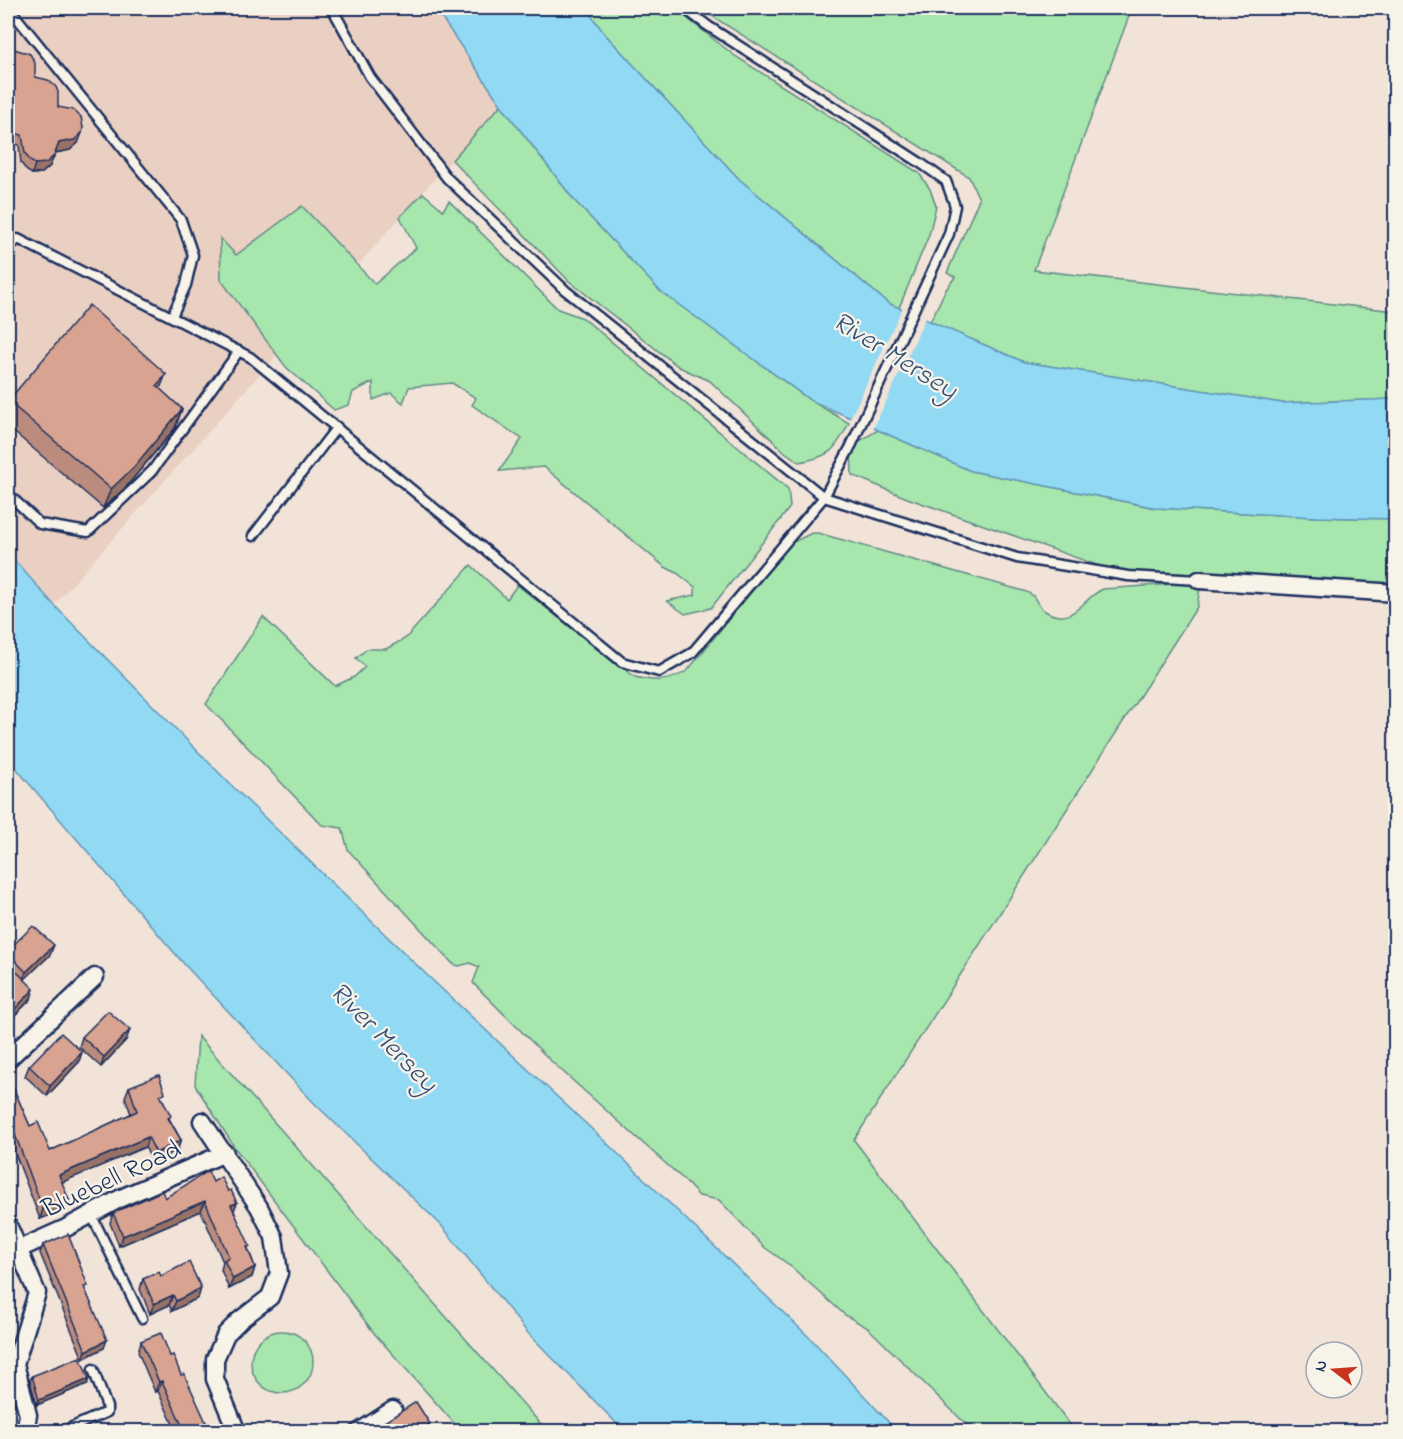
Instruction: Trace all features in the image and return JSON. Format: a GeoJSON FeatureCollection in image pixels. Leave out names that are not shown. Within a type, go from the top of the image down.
{"type":"FeatureCollection","features":[{"type":"Feature","properties":{"kind":"street"},"geometry":{"type":"LineString","coordinates":[[1199,580],[1395,593]]}},
{"type":"Feature","properties":{"kind":"street"},"geometry":{"type":"LineString","coordinates":[[8,1059],[94,977]]}},
{"type":"Feature","properties":{"kind":"street"},"geometry":{"type":"LineString","coordinates":[[202,1121],[260,1207],[274,1237],[279,1273],[270,1297],[226,1334],[215,1359],[215,1379],[237,1431]]}},
{"type":"Feature","properties":{"kind":"street","name":"Bluebell Road"},"geometry":{"type":"LineString","coordinates":[[11,1237],[66,1228],[121,1198],[225,1153]]}},
{"type":"Feature","properties":{"kind":"street"},"geometry":{"type":"LineString","coordinates":[[11,1237],[37,1293],[15,1364],[28,1415],[25,1431]]}},
{"type":"Feature","properties":{"kind":"street"},"geometry":{"type":"LineString","coordinates":[[359,1431],[393,1410]]}},
{"type":"Feature","properties":{"kind":"lane"},"geometry":{"type":"LineString","coordinates":[[9,8],[181,220],[194,255],[186,285],[172,316]]}},
{"type":"Feature","properties":{"kind":"lane"},"geometry":{"type":"LineString","coordinates":[[332,8],[370,77],[447,178],[565,290],[824,497],[1017,558],[1128,576],[1199,580]]}},
{"type":"Feature","properties":{"kind":"lane"},"geometry":{"type":"LineString","coordinates":[[8,248],[18,239],[250,357],[622,662],[659,672],[692,653],[824,497],[949,234],[955,206],[946,182],[919,162],[708,26],[684,8]]}},
{"type":"Feature","properties":{"kind":"lane"},"geometry":{"type":"LineString","coordinates":[[8,494],[40,525],[88,532],[152,471],[239,351]]}},
{"type":"Feature","properties":{"kind":"lane"},"geometry":{"type":"LineString","coordinates":[[253,536],[337,427]]}},
{"type":"Feature","properties":{"kind":"lane"},"geometry":{"type":"LineString","coordinates":[[92,1214],[142,1318]]}},
{"type":"Feature","properties":{"kind":"lane"},"geometry":{"type":"LineString","coordinates":[[61,1431],[107,1412],[93,1369]]}},
{"type":"Feature","properties":{"kind":"shaded area"},"geometry":{"type":"Polygon","coordinates":[[[8,8],[435,8],[501,105],[357,266],[302,206],[236,256],[220,239],[221,280],[278,354],[54,605],[8,553],[8,8]]]}},
{"type":"Feature","properties":{"kind":"green space"},"geometry":{"type":"Polygon","coordinates":[[[586,8],[674,8],[735,56],[919,173],[930,189],[936,206],[929,235],[899,308],[888,303],[739,179],[603,32],[586,8]]]}},
{"type":"Feature","properties":{"kind":"green space"},"geometry":{"type":"Polygon","coordinates":[[[699,8],[1132,8],[1034,270],[1395,311],[1395,399],[1282,403],[1024,362],[930,322],[945,291],[955,277],[947,273],[979,199],[969,177],[699,8]]]}},
{"type":"Feature","properties":{"kind":"green space"},"geometry":{"type":"Polygon","coordinates":[[[501,105],[574,200],[660,291],[810,400],[849,423],[840,440],[830,451],[818,458],[799,462],[785,452],[710,381],[679,367],[569,281],[452,160],[501,105]]]}},
{"type":"Feature","properties":{"kind":"green space"},"geometry":{"type":"Polygon","coordinates":[[[423,193],[443,210],[449,201],[558,309],[583,318],[788,489],[790,507],[711,608],[685,614],[667,601],[695,595],[695,587],[665,567],[544,467],[499,471],[522,439],[472,405],[476,398],[452,383],[409,387],[403,403],[391,393],[373,400],[373,382],[353,392],[349,405],[334,410],[286,367],[221,280],[220,238],[236,255],[302,206],[375,284],[416,248],[400,217],[423,193]]]}},
{"type":"Feature","properties":{"kind":"green space"},"geometry":{"type":"Polygon","coordinates":[[[878,430],[971,471],[1156,508],[1395,519],[1395,593],[1128,576],[907,498],[852,475],[851,446],[878,430]]]}},
{"type":"Feature","properties":{"kind":"green space"},"geometry":{"type":"Polygon","coordinates":[[[812,533],[1029,593],[1039,606],[1055,615],[1070,614],[1103,589],[1201,582],[1197,607],[854,1140],[1075,1431],[973,1431],[868,1328],[845,1315],[788,1264],[764,1247],[719,1200],[699,1196],[682,1178],[552,1062],[473,983],[479,967],[470,963],[459,966],[453,964],[348,850],[342,828],[322,825],[206,704],[263,617],[335,686],[354,677],[365,667],[356,658],[367,649],[386,649],[406,638],[471,565],[507,599],[517,585],[635,677],[649,680],[669,679],[688,670],[791,543],[812,533]]]}},
{"type":"Feature","properties":{"kind":"green space"},"geometry":{"type":"Polygon","coordinates":[[[198,1036],[547,1431],[461,1431],[374,1333],[235,1148],[195,1085],[198,1036]]]}},
{"type":"Feature","properties":{"kind":"green space"},"geometry":{"type":"Polygon","coordinates":[[[276,1331],[288,1331],[304,1340],[311,1350],[313,1362],[311,1374],[304,1384],[288,1393],[276,1393],[265,1388],[256,1379],[251,1368],[251,1356],[256,1345],[265,1336],[276,1331]]]}},
{"type":"Feature","properties":{"kind":"water","name":"River Mersey"},"geometry":{"type":"Polygon","coordinates":[[[435,8],[586,8],[603,32],[739,179],[888,303],[1024,362],[1282,403],[1395,399],[1395,519],[1157,508],[971,471],[810,400],[660,291],[574,200],[501,105],[435,8]]]}},
{"type":"Feature","properties":{"kind":"water","name":"River Mersey"},"geometry":{"type":"Polygon","coordinates":[[[8,553],[54,605],[228,782],[429,977],[813,1341],[897,1431],[624,1431],[527,1332],[441,1225],[315,1104],[184,964],[8,759],[8,553]]]}},
{"type":"Feature","properties":{"kind":"pier"},"geometry":{"type":"Polygon","coordinates":[[[903,307],[926,317],[872,431],[849,421],[903,307]]]}},
{"type":"Feature","properties":{"kind":"building"},"geometry":{"type":"Polygon","coordinates":[[[8,25],[11,32],[11,48],[30,54],[35,63],[35,77],[48,80],[56,87],[58,107],[73,110],[81,117],[82,133],[74,140],[59,143],[54,156],[46,163],[35,164],[30,161],[25,153],[22,135],[8,131],[8,25]]]}},
{"type":"Feature","properties":{"kind":"building"},"geometry":{"type":"Polygon","coordinates":[[[89,305],[166,374],[157,386],[182,409],[133,468],[111,489],[8,401],[89,305]]]}},
{"type":"Feature","properties":{"kind":"building"},"geometry":{"type":"Polygon","coordinates":[[[33,926],[54,945],[26,972],[8,953],[8,950],[33,926]]]}},
{"type":"Feature","properties":{"kind":"building"},"geometry":{"type":"Polygon","coordinates":[[[13,968],[34,989],[8,1016],[8,973],[13,968]]]}},
{"type":"Feature","properties":{"kind":"building"},"geometry":{"type":"Polygon","coordinates":[[[108,1011],[130,1030],[104,1057],[82,1037],[108,1011]]]}},
{"type":"Feature","properties":{"kind":"building"},"geometry":{"type":"Polygon","coordinates":[[[61,1033],[82,1052],[50,1086],[29,1066],[61,1033]]]}},
{"type":"Feature","properties":{"kind":"building"},"geometry":{"type":"Polygon","coordinates":[[[159,1075],[165,1093],[160,1095],[171,1116],[168,1118],[181,1140],[156,1153],[148,1137],[59,1175],[69,1200],[43,1209],[10,1121],[8,1122],[8,1076],[30,1126],[38,1122],[50,1151],[137,1111],[129,1087],[159,1075]]]}},
{"type":"Feature","properties":{"kind":"building"},"geometry":{"type":"Polygon","coordinates":[[[208,1171],[213,1182],[221,1177],[228,1191],[231,1190],[237,1203],[231,1205],[250,1246],[247,1247],[255,1267],[233,1279],[224,1260],[229,1257],[205,1201],[123,1236],[113,1213],[162,1191],[165,1198],[208,1171]]]}},
{"type":"Feature","properties":{"kind":"building"},"geometry":{"type":"Polygon","coordinates":[[[68,1234],[88,1286],[84,1287],[107,1340],[86,1351],[43,1245],[68,1234]]]}},
{"type":"Feature","properties":{"kind":"building"},"geometry":{"type":"Polygon","coordinates":[[[189,1262],[201,1288],[176,1301],[173,1295],[154,1304],[143,1279],[159,1272],[161,1276],[189,1262]]]}},
{"type":"Feature","properties":{"kind":"building"},"geometry":{"type":"Polygon","coordinates":[[[161,1333],[170,1356],[173,1355],[181,1375],[184,1374],[210,1431],[184,1430],[162,1381],[159,1382],[141,1341],[161,1333]]]}},
{"type":"Feature","properties":{"kind":"building"},"geometry":{"type":"Polygon","coordinates":[[[80,1357],[89,1379],[39,1400],[32,1376],[80,1357]]]}},
{"type":"Feature","properties":{"kind":"building"},"geometry":{"type":"Polygon","coordinates":[[[416,1402],[430,1424],[419,1431],[370,1431],[416,1402]]]}}]}
